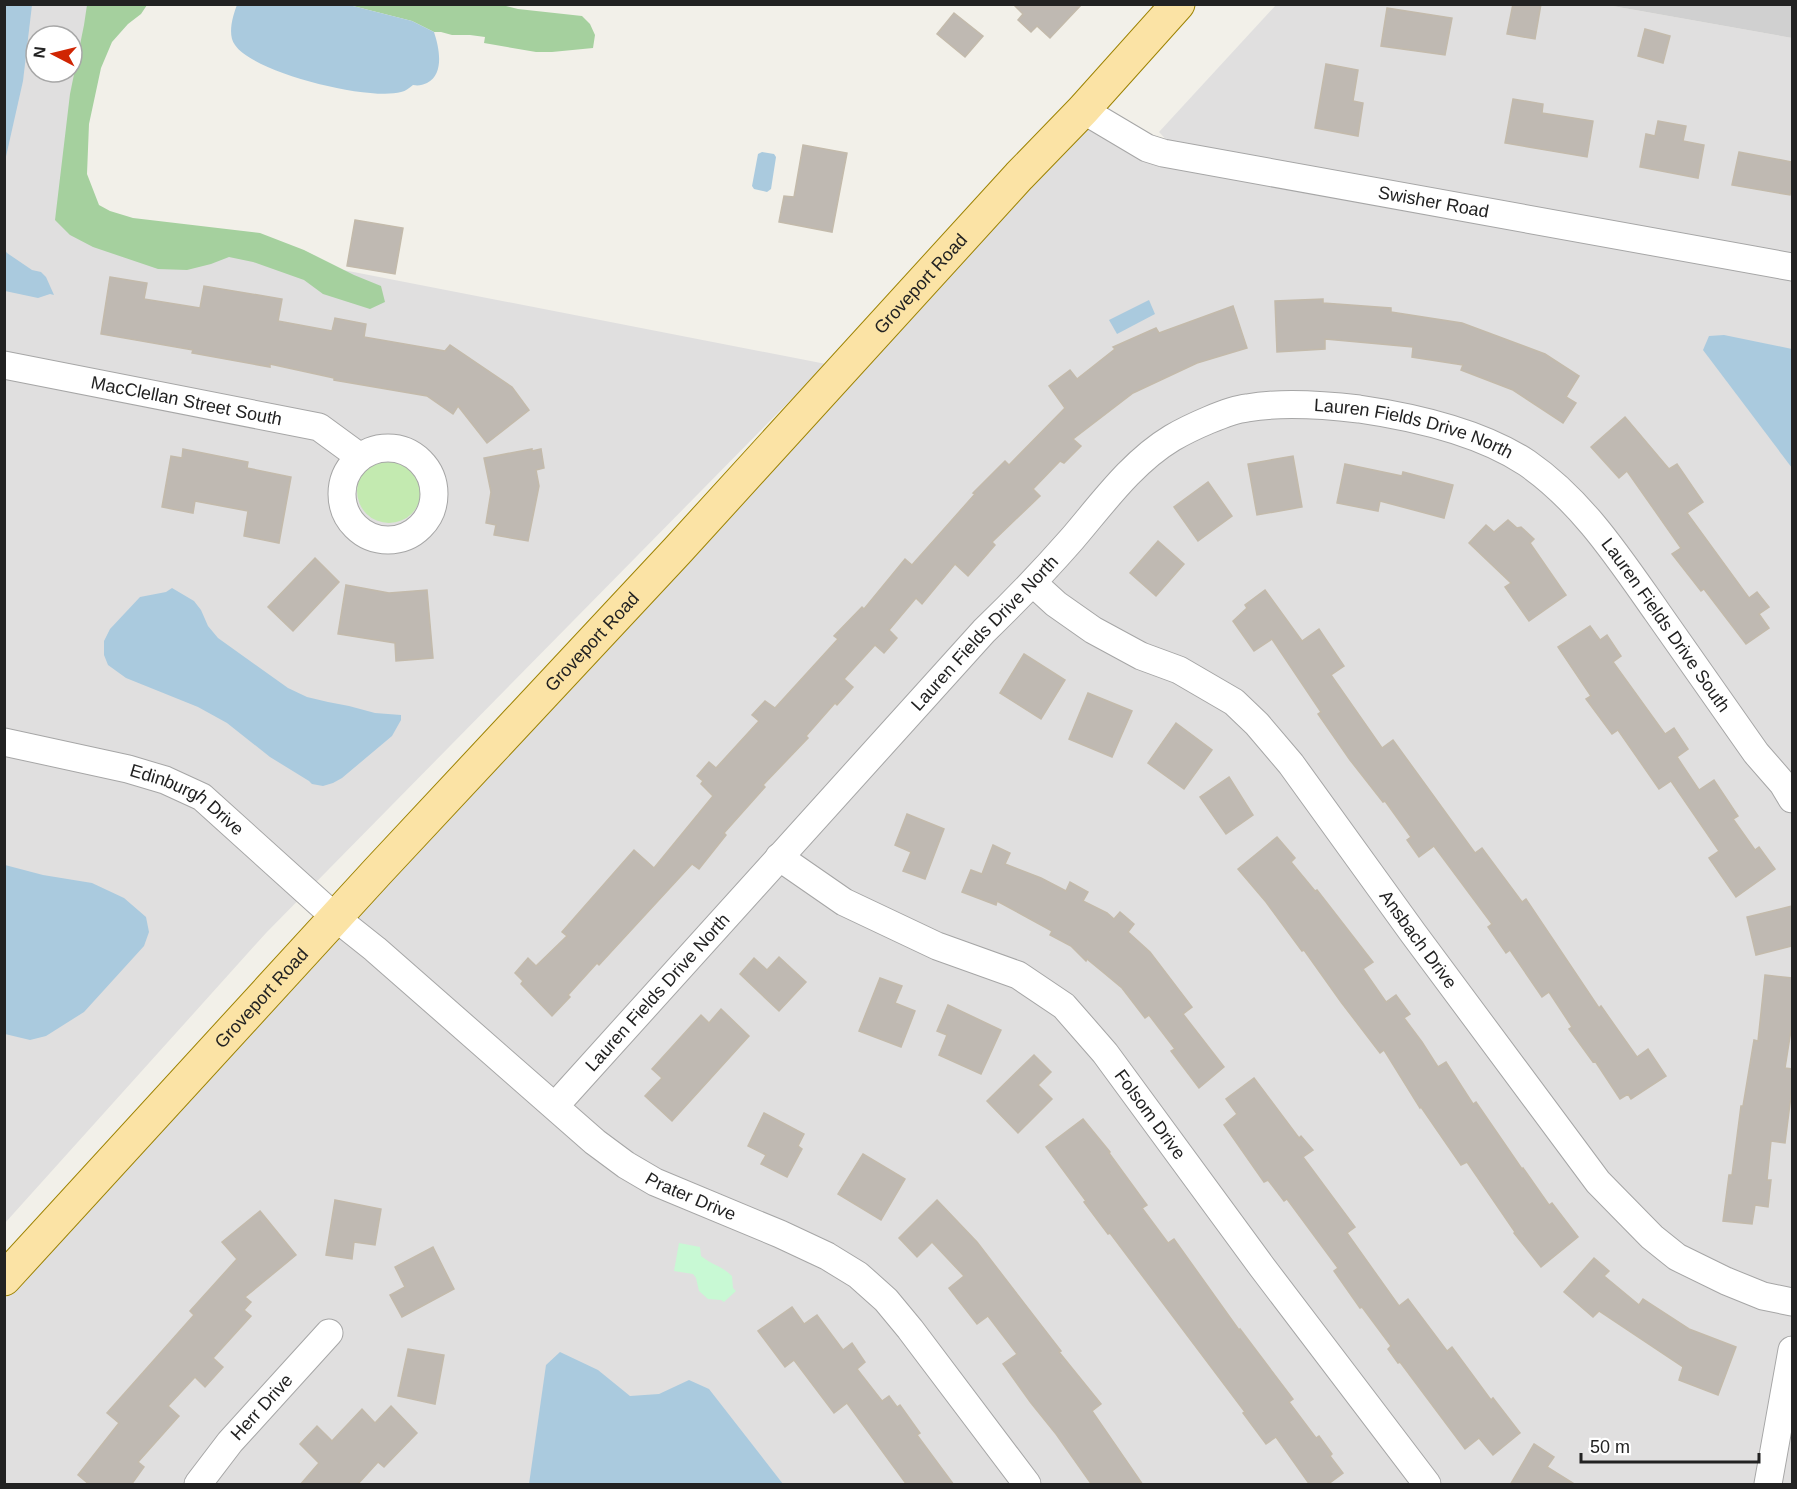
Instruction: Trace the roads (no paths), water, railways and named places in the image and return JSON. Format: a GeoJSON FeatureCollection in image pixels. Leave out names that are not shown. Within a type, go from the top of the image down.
{"type":"FeatureCollection","features":[{"type":"Feature","properties":{"kind":"main road","name":"Groveport Road"},"geometry":{"type":"LineString","coordinates":[[4,1279],[677,551],[1178,4]]}},
{"type":"Feature","properties":{"kind":"street","name":"Swisher Road"},"geometry":{"type":"LineString","coordinates":[[1083,110],[1147,148],[1163,153],[1792,267]]}},
{"type":"Feature","properties":{"kind":"street","name":"MacClellan Street South"},"geometry":{"type":"LineString","coordinates":[[4,365],[319,427],[360,457]]}},
{"type":"Feature","properties":{"kind":"street","name":"Lauren Fields Drive North"},"geometry":{"type":"LineString","coordinates":[[555,1106],[984,631],[1033,583],[1131,470],[1171,439],[1206,422],[1245,408],[1337,406],[1394,414],[1448,428],[1491,445],[1525,462]]}},
{"type":"Feature","properties":{"kind":"street","name":"Lauren Fields Drive South"},"geometry":{"type":"LineString","coordinates":[[1525,462],[1555,484],[1604,537],[1792,799]]}},
{"type":"Feature","properties":{"kind":"street","name":"Ansbach Drive"},"geometry":{"type":"LineString","coordinates":[[1033,583],[1056,604],[1093,630],[1141,656],[1179,670],[1234,702],[1257,724],[1291,764],[1413,933],[1606,1190],[1652,1237],[1677,1257],[1763,1296],[1792,1302]]}},
{"type":"Feature","properties":{"kind":"street","name":"Edinburgh Drive"},"geometry":{"type":"LineString","coordinates":[[4,742],[128,769],[165,780],[202,797],[336,918]]}},
{"type":"Feature","properties":{"kind":"street","name":"Folsom Drive"},"geometry":{"type":"LineString","coordinates":[[779,857],[844,902],[937,946],[1018,975],[1064,1006],[1105,1053],[1262,1267],[1427,1485]]}},
{"type":"Feature","properties":{"kind":"street","name":"Prater Drive"},"geometry":{"type":"LineString","coordinates":[[336,918],[375,949],[595,1142],[626,1165],[655,1182],[827,1256],[858,1275],[886,1300],[910,1329],[1027,1485]]}},
{"type":"Feature","properties":{"kind":"street","name":"Herr Drive"},"geometry":{"type":"LineString","coordinates":[[198,1485],[230,1442],[329,1334]]}},
{"type":"Feature","properties":{"kind":"street"},"geometry":{"type":"LineString","coordinates":[[1768,1485],[1792,1350]]}},
{"type":"Feature","properties":{"kind":"water"},"geometry":{"type":"Polygon","coordinates":[[[5,4],[32,5],[30,24],[24,24],[23,81],[5,161],[5,4]]]}},
{"type":"Feature","properties":{"kind":"water"},"geometry":{"type":"Polygon","coordinates":[[[237,5],[349,5],[412,21],[434,32],[439,52],[438,67],[433,79],[427,83],[413,85],[401,92],[385,94],[339,88],[287,75],[246,55],[235,45],[231,31],[237,5]]]}},
{"type":"Feature","properties":{"kind":"water"},"geometry":{"type":"Polygon","coordinates":[[[762,152],[774,154],[776,157],[771,189],[767,192],[754,189],[752,186],[758,154],[762,152]]]}},
{"type":"Feature","properties":{"kind":"water"},"geometry":{"type":"Polygon","coordinates":[[[4,249],[32,270],[41,272],[46,277],[54,295],[38,298],[5,291],[4,249]]]}},
{"type":"Feature","properties":{"kind":"water"},"geometry":{"type":"Polygon","coordinates":[[[1149,300],[1155,314],[1117,334],[1109,320],[1149,300]]]}},
{"type":"Feature","properties":{"kind":"water"},"geometry":{"type":"Polygon","coordinates":[[[1724,335],[1792,349],[1792,468],[1703,350],[1709,336],[1724,335]]]}},
{"type":"Feature","properties":{"kind":"water"},"geometry":{"type":"Polygon","coordinates":[[[172,588],[194,601],[208,626],[218,638],[288,688],[307,697],[375,713],[401,715],[401,720],[392,736],[342,778],[323,786],[312,784],[270,757],[227,723],[198,707],[126,678],[108,665],[104,655],[104,641],[110,629],[140,597],[166,592],[172,588]]]}},
{"type":"Feature","properties":{"kind":"water"},"geometry":{"type":"Polygon","coordinates":[[[5,865],[43,875],[92,883],[124,898],[146,917],[149,932],[144,946],[84,1012],[46,1036],[30,1040],[5,1034],[5,865]]]}},
{"type":"Feature","properties":{"kind":"water"},"geometry":{"type":"Polygon","coordinates":[[[560,1352],[598,1370],[630,1396],[659,1394],[689,1380],[709,1389],[783,1484],[529,1484],[546,1365],[560,1352]]]}}]}
